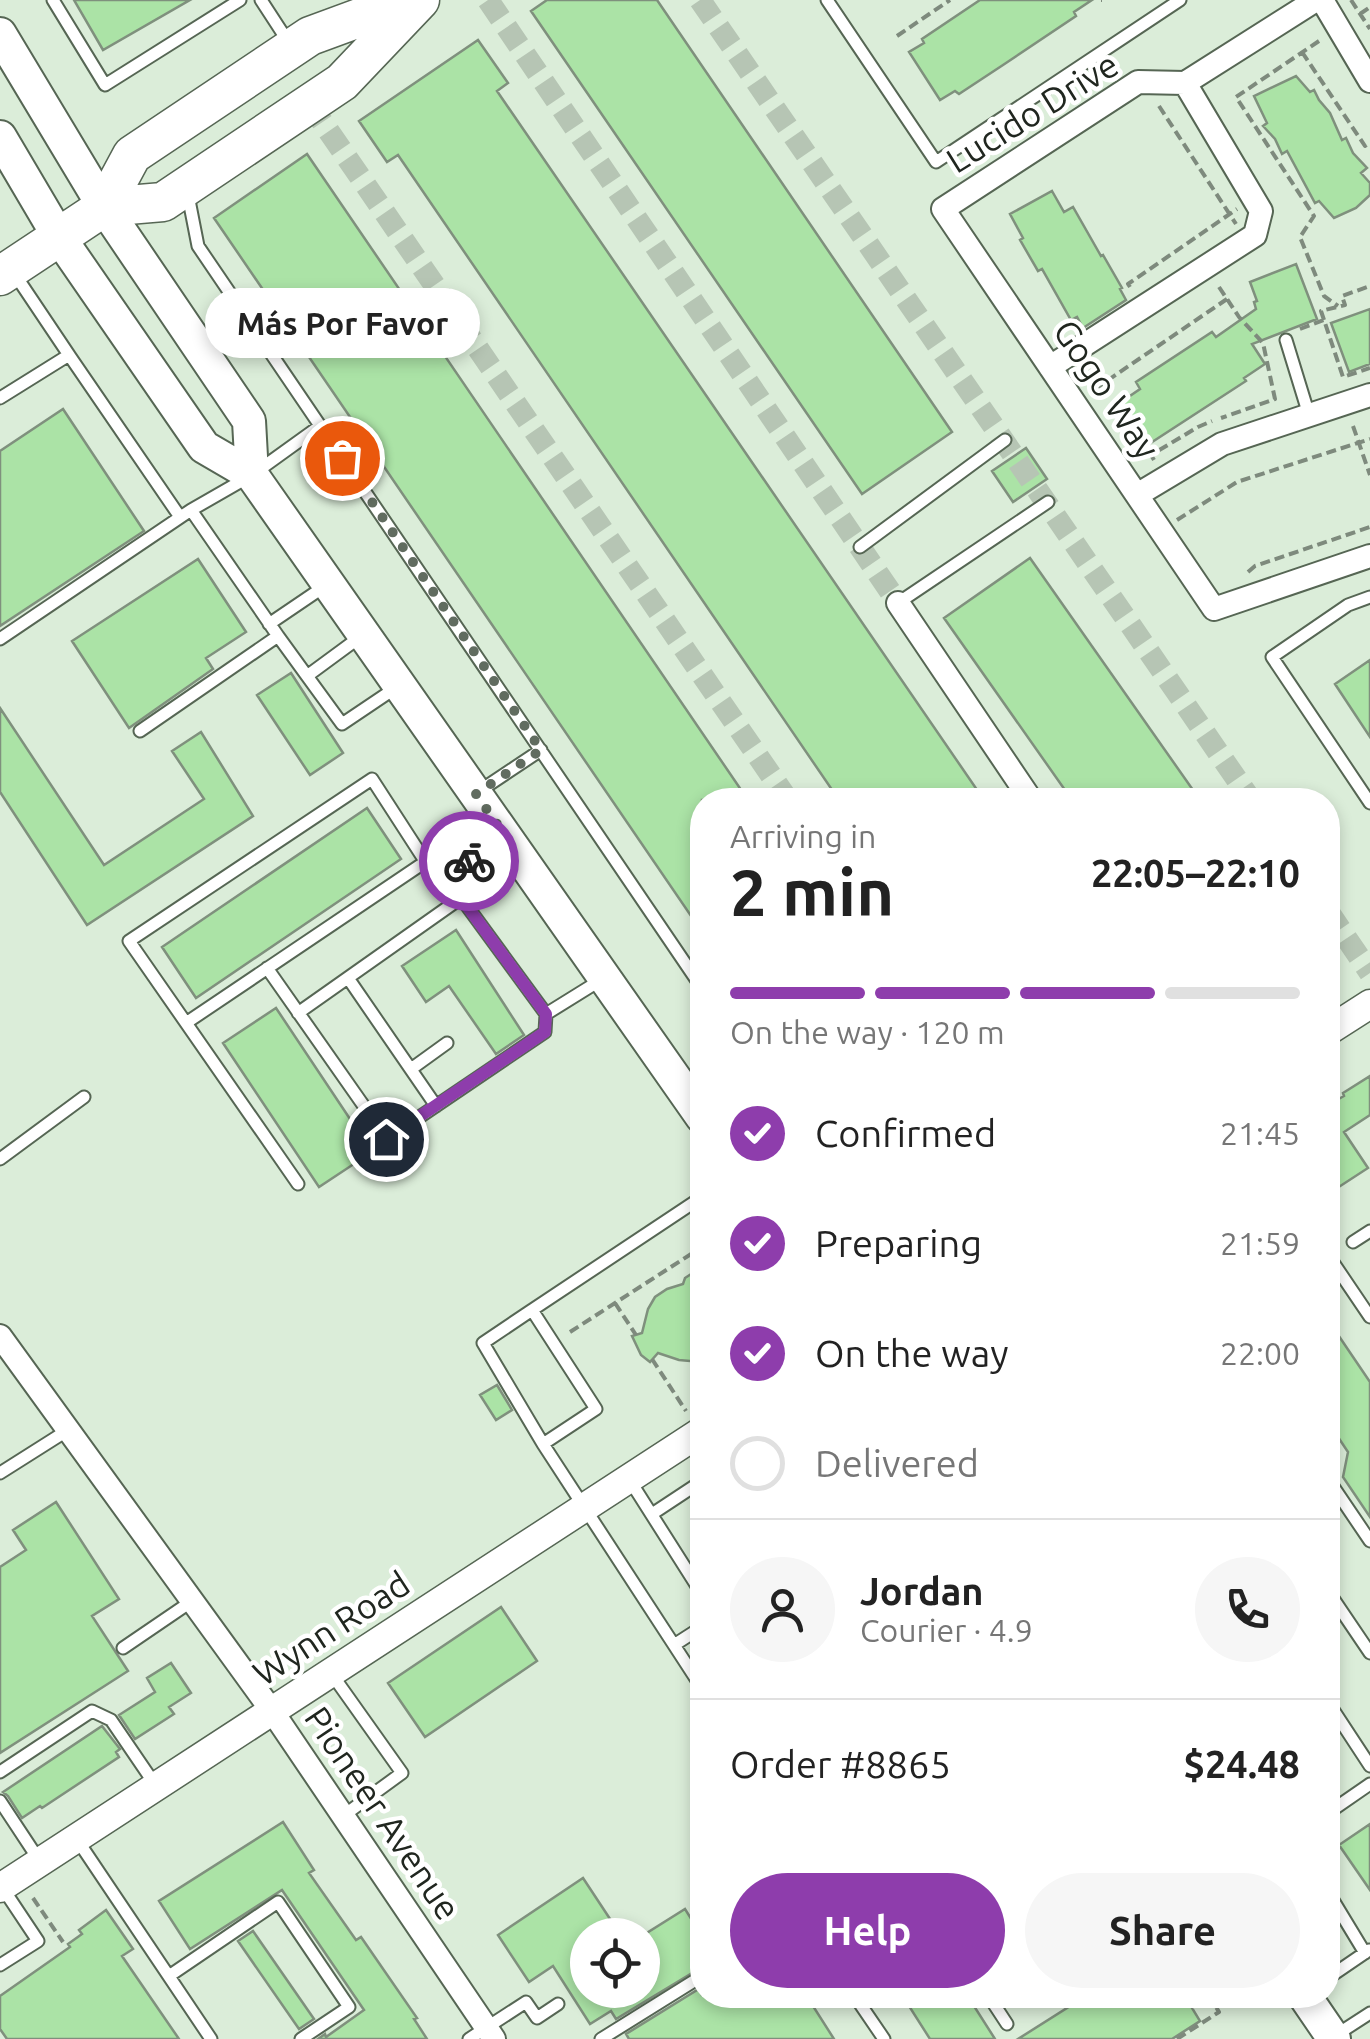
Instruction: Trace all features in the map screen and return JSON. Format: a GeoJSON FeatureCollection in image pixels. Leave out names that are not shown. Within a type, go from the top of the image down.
{"type":"FeatureCollection","features":[{"type":"Feature","properties":{"kind":"main road"},"geometry":{"type":"LineString","coordinates":[[5,272],[104,207],[132,156],[292,48],[310,36],[408,0]]}},
{"type":"Feature","properties":{"kind":"main road"},"geometry":{"type":"LineString","coordinates":[[104,207],[163,202],[342,82],[420,0]]}},
{"type":"Feature","properties":{"kind":"main road"},"geometry":{"type":"LineString","coordinates":[[0,34],[104,207],[249,420],[252,475]]}},
{"type":"Feature","properties":{"kind":"main road"},"geometry":{"type":"LineString","coordinates":[[0,138],[59,237],[204,447],[252,475],[690,1100]]}},
{"type":"Feature","properties":{"kind":"main road"},"geometry":{"type":"LineString","coordinates":[[1313,2008],[1333,2038]]}},
{"type":"Feature","properties":{"kind":"street"},"geometry":{"type":"LineString","coordinates":[[1050,368],[1251,238],[1261,211],[1185,83],[1319,0],[1370,81]]}},
{"type":"Feature","properties":{"kind":"street","name":"Lucido Drive"},"geometry":{"type":"LineString","coordinates":[[943,209],[1138,82],[1185,83]]}},
{"type":"Feature","properties":{"kind":"street","name":"Gogo Way"},"geometry":{"type":"LineString","coordinates":[[943,209],[1210,603]]}},
{"type":"Feature","properties":{"kind":"street"},"geometry":{"type":"LineString","coordinates":[[1131,487],[1222,444],[1370,395]]}},
{"type":"Feature","properties":{"kind":"street"},"geometry":{"type":"LineString","coordinates":[[1210,603],[1370,556]]}},
{"type":"Feature","properties":{"kind":"street"},"geometry":{"type":"LineString","coordinates":[[898,603],[1023,788]]}},
{"type":"Feature","properties":{"kind":"street"},"geometry":{"type":"LineString","coordinates":[[1340,1023],[1370,1004]]}},
{"type":"Feature","properties":{"kind":"street","name":"Pioneer Avenue"},"geometry":{"type":"LineString","coordinates":[[0,1336],[272,1711],[483,2035]]}},
{"type":"Feature","properties":{"kind":"street","name":"Wynn Road"},"geometry":{"type":"LineString","coordinates":[[1,1887],[629,1479],[690,1425]]}},
{"type":"Feature","properties":{"kind":"lane"},"geometry":{"type":"LineString","coordinates":[[53,0],[104,85],[240,0]]}},
{"type":"Feature","properties":{"kind":"lane"},"geometry":{"type":"LineString","coordinates":[[261,0],[292,48]]}},
{"type":"Feature","properties":{"kind":"lane"},"geometry":{"type":"LineString","coordinates":[[827,0],[936,162],[1180,0]]}},
{"type":"Feature","properties":{"kind":"lane"},"geometry":{"type":"LineString","coordinates":[[186,186],[198,246],[690,970]]}},
{"type":"Feature","properties":{"kind":"lane"},"geometry":{"type":"LineString","coordinates":[[5,272],[342,724],[400,685]]}},
{"type":"Feature","properties":{"kind":"lane"},"geometry":{"type":"LineString","coordinates":[[1290,336],[1309,415]]}},
{"type":"Feature","properties":{"kind":"lane"},"geometry":{"type":"LineString","coordinates":[[0,398],[69,355]]}},
{"type":"Feature","properties":{"kind":"lane"},"geometry":{"type":"LineString","coordinates":[[0,640],[320,426]]}},
{"type":"Feature","properties":{"kind":"lane"},"geometry":{"type":"LineString","coordinates":[[860,547],[1005,440]]}},
{"type":"Feature","properties":{"kind":"lane"},"geometry":{"type":"LineString","coordinates":[[898,603],[1048,502]]}},
{"type":"Feature","properties":{"kind":"lane"},"geometry":{"type":"LineString","coordinates":[[270,624],[328,583]]}},
{"type":"Feature","properties":{"kind":"lane"},"geometry":{"type":"LineString","coordinates":[[1370,597],[1348,604],[1272,657],[1370,802]]}},
{"type":"Feature","properties":{"kind":"lane"},"geometry":{"type":"LineString","coordinates":[[307,676],[364,634]]}},
{"type":"Feature","properties":{"kind":"lane"},"geometry":{"type":"LineString","coordinates":[[140,731],[278,636]]}},
{"type":"Feature","properties":{"kind":"lane"},"geometry":{"type":"LineString","coordinates":[[476,794],[541,750]]}},
{"type":"Feature","properties":{"kind":"lane"},"geometry":{"type":"LineString","coordinates":[[298,1184],[129,941],[372,779],[438,881],[506,837]]}},
{"type":"Feature","properties":{"kind":"lane"},"geometry":{"type":"LineString","coordinates":[[186,1023],[426,862]]}},
{"type":"Feature","properties":{"kind":"lane"},"geometry":{"type":"LineString","coordinates":[[267,968],[386,1139],[545,1032],[546,1014],[445,876]]}},
{"type":"Feature","properties":{"kind":"lane"},"geometry":{"type":"LineString","coordinates":[[298,1013],[461,898]]}},
{"type":"Feature","properties":{"kind":"lane"},"geometry":{"type":"LineString","coordinates":[[348,978],[436,1106]]}},
{"type":"Feature","properties":{"kind":"lane"},"geometry":{"type":"LineString","coordinates":[[546,1014],[605,978]]}},
{"type":"Feature","properties":{"kind":"lane"},"geometry":{"type":"LineString","coordinates":[[410,1069],[447,1044]]}},
{"type":"Feature","properties":{"kind":"lane"},"geometry":{"type":"LineString","coordinates":[[0,1160],[84,1097]]}},
{"type":"Feature","properties":{"kind":"lane"},"geometry":{"type":"LineString","coordinates":[[690,1204],[483,1343],[543,1444],[690,1670]]}},
{"type":"Feature","properties":{"kind":"lane"},"geometry":{"type":"LineString","coordinates":[[1353,1242],[1370,1231]]}},
{"type":"Feature","properties":{"kind":"lane"},"geometry":{"type":"LineString","coordinates":[[1340,1273],[1370,1317]]}},
{"type":"Feature","properties":{"kind":"lane"},"geometry":{"type":"LineString","coordinates":[[532,1310],[596,1408],[543,1444]]}},
{"type":"Feature","properties":{"kind":"lane"},"geometry":{"type":"LineString","coordinates":[[0,1473],[68,1430]]}},
{"type":"Feature","properties":{"kind":"lane"},"geometry":{"type":"LineString","coordinates":[[629,1479],[690,1575]]}},
{"type":"Feature","properties":{"kind":"lane"},"geometry":{"type":"LineString","coordinates":[[652,1514],[690,1488]]}},
{"type":"Feature","properties":{"kind":"lane"},"geometry":{"type":"LineString","coordinates":[[1340,1497],[1370,1541]]}},
{"type":"Feature","properties":{"kind":"lane"},"geometry":{"type":"LineString","coordinates":[[122,1648],[192,1601]]}},
{"type":"Feature","properties":{"kind":"lane"},"geometry":{"type":"LineString","coordinates":[[1340,1608],[1370,1652]]}},
{"type":"Feature","properties":{"kind":"lane"},"geometry":{"type":"LineString","coordinates":[[674,1645],[690,1635]]}},
{"type":"Feature","properties":{"kind":"lane"},"geometry":{"type":"LineString","coordinates":[[331,1673],[402,1774],[343,1816]]}},
{"type":"Feature","properties":{"kind":"lane"},"geometry":{"type":"LineString","coordinates":[[0,1772],[92,1711],[111,1720],[156,1786]]}},
{"type":"Feature","properties":{"kind":"lane"},"geometry":{"type":"LineString","coordinates":[[1340,1720],[1370,1766]]}},
{"type":"Feature","properties":{"kind":"lane"},"geometry":{"type":"LineString","coordinates":[[1340,1805],[1370,1784]]}},
{"type":"Feature","properties":{"kind":"lane"},"geometry":{"type":"LineString","coordinates":[[0,1801],[40,1862]]}},
{"type":"Feature","properties":{"kind":"lane"},"geometry":{"type":"LineString","coordinates":[[76,1838],[211,2039]]}},
{"type":"Feature","properties":{"kind":"lane"},"geometry":{"type":"LineString","coordinates":[[0,1965],[38,1941],[1,1887]]}},
{"type":"Feature","properties":{"kind":"lane"},"geometry":{"type":"LineString","coordinates":[[169,1976],[278,1902],[348,2006],[300,2039]]}},
{"type":"Feature","properties":{"kind":"lane"},"geometry":{"type":"LineString","coordinates":[[1340,1910],[1368,1951],[1340,1970]]}},
{"type":"Feature","properties":{"kind":"lane"},"geometry":{"type":"LineString","coordinates":[[601,2039],[690,1983]]}},
{"type":"Feature","properties":{"kind":"lane"},"geometry":{"type":"LineString","coordinates":[[483,2035],[526,2002],[537,2018],[558,2004]]}},
{"type":"Feature","properties":{"kind":"lane"},"geometry":{"type":"LineString","coordinates":[[863,2008],[884,2039]]}},
{"type":"Feature","properties":{"kind":"lane"},"geometry":{"type":"LineString","coordinates":[[997,2008],[1007,2024]]}},
{"type":"Feature","properties":{"kind":"lane"},"geometry":{"type":"LineString","coordinates":[[1333,2038],[1370,2013]]}},
{"type":"Feature","properties":{"kind":"path"},"geometry":{"type":"LineString","coordinates":[[897,36],[950,0]]}},
{"type":"Feature","properties":{"kind":"path"},"geometry":{"type":"LineString","coordinates":[[1351,0],[1370,29]]}},
{"type":"Feature","properties":{"kind":"path"},"geometry":{"type":"LineString","coordinates":[[1360,14],[1370,8]]}},
{"type":"Feature","properties":{"kind":"path"},"geometry":{"type":"LineString","coordinates":[[1338,28],[1236,97],[1314,216],[1300,237],[1324,296],[1338,306]]}},
{"type":"Feature","properties":{"kind":"path"},"geometry":{"type":"LineString","coordinates":[[1302,52],[1366,146],[1370,142]]}},
{"type":"Feature","properties":{"kind":"path"},"geometry":{"type":"LineString","coordinates":[[1142,82],[1230,214],[1251,238]]}},
{"type":"Feature","properties":{"kind":"path"},"geometry":{"type":"LineString","coordinates":[[1144,307],[1128,284],[1254,199]]}},
{"type":"Feature","properties":{"kind":"path"},"geometry":{"type":"LineString","coordinates":[[1131,487],[1154,460],[1151,455],[1198,426],[1275,399],[1263,343],[1239,317],[1205,267]]}},
{"type":"Feature","properties":{"kind":"path"},"geometry":{"type":"LineString","coordinates":[[1370,286],[1342,296],[1345,304],[1321,312],[1343,377],[1370,368]]}},
{"type":"Feature","properties":{"kind":"path"},"geometry":{"type":"LineString","coordinates":[[1074,403],[1227,298]]}},
{"type":"Feature","properties":{"kind":"path"},"geometry":{"type":"LineString","coordinates":[[1290,336],[1324,320]]}},
{"type":"Feature","properties":{"kind":"path"},"geometry":{"type":"LineString","coordinates":[[1346,403],[1370,476]]}},
{"type":"Feature","properties":{"kind":"path"},"geometry":{"type":"LineString","coordinates":[[1161,531],[1237,482],[1370,440]]}},
{"type":"Feature","properties":{"kind":"path"},"geometry":{"type":"LineString","coordinates":[[1210,603],[1255,566],[1370,528]]}},
{"type":"Feature","properties":{"kind":"path"},"geometry":{"type":"LineString","coordinates":[[570,1332],[690,1254]]}},
{"type":"Feature","properties":{"kind":"path"},"geometry":{"type":"LineString","coordinates":[[615,1303],[636,1335]]}},
{"type":"Feature","properties":{"kind":"path"},"geometry":{"type":"LineString","coordinates":[[652,1360],[690,1415]]}},
{"type":"Feature","properties":{"kind":"path"},"geometry":{"type":"LineString","coordinates":[[33,1898],[63,1942]]}},
{"type":"Feature","properties":{"kind":"path"},"geometry":{"type":"LineString","coordinates":[[1177,2039],[1219,2012],[1216,2008]]}},
{"type":"Feature","properties":{"kind":"building"},"geometry":{"type":"Polygon","coordinates":[[[74,0],[190,0],[103,50],[74,0]]]}},
{"type":"Feature","properties":{"kind":"building"},"geometry":{"type":"Polygon","coordinates":[[[547,0],[657,0],[952,432],[862,494],[531,11],[547,0]]]}},
{"type":"Feature","properties":{"kind":"building"},"geometry":{"type":"Polygon","coordinates":[[[980,0],[1092,0],[1074,12],[1076,16],[959,94],[955,91],[940,100],[909,52],[980,0]]]}},
{"type":"Feature","properties":{"kind":"building"},"geometry":{"type":"Polygon","coordinates":[[[478,40],[508,83],[497,91],[976,788],[831,788],[398,155],[387,162],[359,121],[478,40]]]}},
{"type":"Feature","properties":{"kind":"building"},"geometry":{"type":"Polygon","coordinates":[[[1296,76],[1310,92],[1314,90],[1342,140],[1346,138],[1367,168],[1361,173],[1370,183],[1370,195],[1356,208],[1334,218],[1319,201],[1315,203],[1287,151],[1282,154],[1263,126],[1267,123],[1254,96],[1296,76]]]}},
{"type":"Feature","properties":{"kind":"building"},"geometry":{"type":"Polygon","coordinates":[[[307,154],[740,788],[690,788],[690,914],[214,218],[307,154]]]}},
{"type":"Feature","properties":{"kind":"building"},"geometry":{"type":"Polygon","coordinates":[[[1052,191],[1064,212],[1073,207],[1126,300],[1083,328],[1077,317],[1071,320],[1042,269],[1038,271],[1010,214],[1052,191]]]}},
{"type":"Feature","properties":{"kind":"building"},"geometry":{"type":"Polygon","coordinates":[[[1296,264],[1317,319],[1252,344],[1265,364],[1244,378],[1246,381],[1149,444],[1121,402],[1140,389],[1136,382],[1212,332],[1216,337],[1256,309],[1250,282],[1296,264]]]}},
{"type":"Feature","properties":{"kind":"building"},"geometry":{"type":"Polygon","coordinates":[[[1370,309],[1370,364],[1349,372],[1331,323],[1370,309]]]}},
{"type":"Feature","properties":{"kind":"building"},"geometry":{"type":"Polygon","coordinates":[[[63,409],[144,531],[0,626],[0,451],[63,409]]]}},
{"type":"Feature","properties":{"kind":"building"},"geometry":{"type":"Polygon","coordinates":[[[1026,448],[1047,479],[1013,502],[992,471],[1026,448]]]}},
{"type":"Feature","properties":{"kind":"building"},"geometry":{"type":"Polygon","coordinates":[[[1030,558],[1192,788],[1064,788],[944,618],[1030,558]]]}},
{"type":"Feature","properties":{"kind":"building"},"geometry":{"type":"Polygon","coordinates":[[[198,559],[246,632],[206,658],[213,669],[129,728],[72,641],[198,559]]]}},
{"type":"Feature","properties":{"kind":"building"},"geometry":{"type":"Polygon","coordinates":[[[1370,660],[1370,737],[1335,684],[1370,660]]]}},
{"type":"Feature","properties":{"kind":"building"},"geometry":{"type":"Polygon","coordinates":[[[291,673],[343,753],[310,775],[257,695],[291,673]]]}},
{"type":"Feature","properties":{"kind":"building"},"geometry":{"type":"Polygon","coordinates":[[[0,708],[104,865],[204,799],[172,751],[201,732],[253,816],[87,925],[0,792],[0,708]]]}},
{"type":"Feature","properties":{"kind":"building"},"geometry":{"type":"Polygon","coordinates":[[[367,808],[401,859],[196,998],[162,947],[367,808]]]}},
{"type":"Feature","properties":{"kind":"building"},"geometry":{"type":"Polygon","coordinates":[[[456,930],[524,1035],[496,1054],[449,986],[426,1002],[402,966],[456,930]]]}},
{"type":"Feature","properties":{"kind":"building"},"geometry":{"type":"Polygon","coordinates":[[[276,1008],[372,1152],[319,1187],[223,1043],[276,1008]]]}},
{"type":"Feature","properties":{"kind":"building"},"geometry":{"type":"Polygon","coordinates":[[[1370,1076],[1370,1115],[1344,1132],[1368,1168],[1340,1186],[1340,1098],[1370,1076]]]}},
{"type":"Feature","properties":{"kind":"building"},"geometry":{"type":"Polygon","coordinates":[[[690,1275],[690,1361],[658,1353],[650,1362],[641,1355],[632,1336],[642,1333],[655,1297],[683,1284],[690,1275]]]}},
{"type":"Feature","properties":{"kind":"building"},"geometry":{"type":"Polygon","coordinates":[[[1340,1338],[1370,1382],[1370,1517],[1343,1477],[1348,1452],[1340,1440],[1340,1338]]]}},
{"type":"Feature","properties":{"kind":"building"},"geometry":{"type":"Polygon","coordinates":[[[497,1385],[512,1410],[496,1420],[480,1395],[497,1385]]]}},
{"type":"Feature","properties":{"kind":"building"},"geometry":{"type":"Polygon","coordinates":[[[56,1502],[119,1599],[92,1616],[128,1671],[0,1753],[0,1567],[26,1550],[13,1530],[56,1502]]]}},
{"type":"Feature","properties":{"kind":"building"},"geometry":{"type":"Polygon","coordinates":[[[501,1607],[537,1661],[425,1737],[388,1683],[501,1607]]]}},
{"type":"Feature","properties":{"kind":"building"},"geometry":{"type":"Polygon","coordinates":[[[171,1663],[191,1693],[169,1707],[174,1714],[135,1739],[119,1715],[155,1692],[147,1678],[171,1663]]]}},
{"type":"Feature","properties":{"kind":"building"},"geometry":{"type":"Polygon","coordinates":[[[102,1726],[120,1749],[116,1752],[119,1757],[22,1818],[3,1792],[102,1726]]]}},
{"type":"Feature","properties":{"kind":"building"},"geometry":{"type":"Polygon","coordinates":[[[283,1822],[314,1870],[309,1873],[356,1940],[361,1937],[417,2018],[414,2019],[427,2039],[318,2039],[364,2010],[282,1890],[190,1949],[159,1901],[283,1822]]]}},
{"type":"Feature","properties":{"kind":"building"},"geometry":{"type":"Polygon","coordinates":[[[1370,1824],[1370,1890],[1340,1846],[1370,1824]]]}},
{"type":"Feature","properties":{"kind":"building"},"geometry":{"type":"Polygon","coordinates":[[[583,1878],[609,1918],[570,1918],[570,1993],[553,1966],[529,1982],[498,1935],[583,1878]]]}},
{"type":"Feature","properties":{"kind":"building"},"geometry":{"type":"Polygon","coordinates":[[[685,1909],[690,1917],[690,1974],[660,1992],[660,1925],[685,1909]]]}},
{"type":"Feature","properties":{"kind":"building"},"geometry":{"type":"Polygon","coordinates":[[[106,1910],[133,1949],[122,1956],[179,2039],[7,2039],[0,2029],[0,1996],[70,1947],[68,1944],[82,1934],[79,1930],[106,1910]]]}},
{"type":"Feature","properties":{"kind":"building"},"geometry":{"type":"Polygon","coordinates":[[[253,1931],[314,2019],[299,2029],[238,1941],[253,1931]]]}},
{"type":"Feature","properties":{"kind":"building"},"geometry":{"type":"Polygon","coordinates":[[[690,1994],[690,2008],[814,2008],[834,2039],[629,2039],[626,2034],[690,1994]]]}},
{"type":"Feature","properties":{"kind":"building"},"geometry":{"type":"Polygon","coordinates":[[[580,2008],[634,2008],[616,2019],[611,2011],[590,2024],[580,2008]]]}},
{"type":"Feature","properties":{"kind":"building"},"geometry":{"type":"Polygon","coordinates":[[[910,2008],[975,2008],[995,2039],[930,2039],[910,2008]]]}},
{"type":"Feature","properties":{"kind":"building"},"geometry":{"type":"Polygon","coordinates":[[[1067,2008],[1192,2008],[1200,2021],[1172,2039],[1018,2039],[1067,2008]]]}},
{"type":"Feature","properties":{"kind":"tunnel"},"geometry":{"type":"LineString","coordinates":[[488,0],[898,603]]}},
{"type":"Feature","properties":{"kind":"tunnel"},"geometry":{"type":"LineString","coordinates":[[700,0],[1243,788]]}},
{"type":"Feature","properties":{"kind":"tunnel"},"geometry":{"type":"LineString","coordinates":[[310,104],[780,788]]}},
{"type":"Feature","properties":{"kind":"tunnel"},"geometry":{"type":"LineString","coordinates":[[1340,929],[1370,973]]}},
{"type":"Feature","properties":{"kind":"way so far"},"geometry":{"type":"LineString","coordinates":[[342,458],[541,750],[476,794],[506,837],[469,861]]}},
{"type":"Feature","properties":{"kind":"place","name":"Más Por Favor"},"geometry":{"type":"Point","coordinates":[342,458]}},
{"type":"Feature","properties":{"kind":"route"},"geometry":{"type":"LineString","coordinates":[[386,1139],[545,1032],[546,1014],[445,876],[469,861]]}}]}
